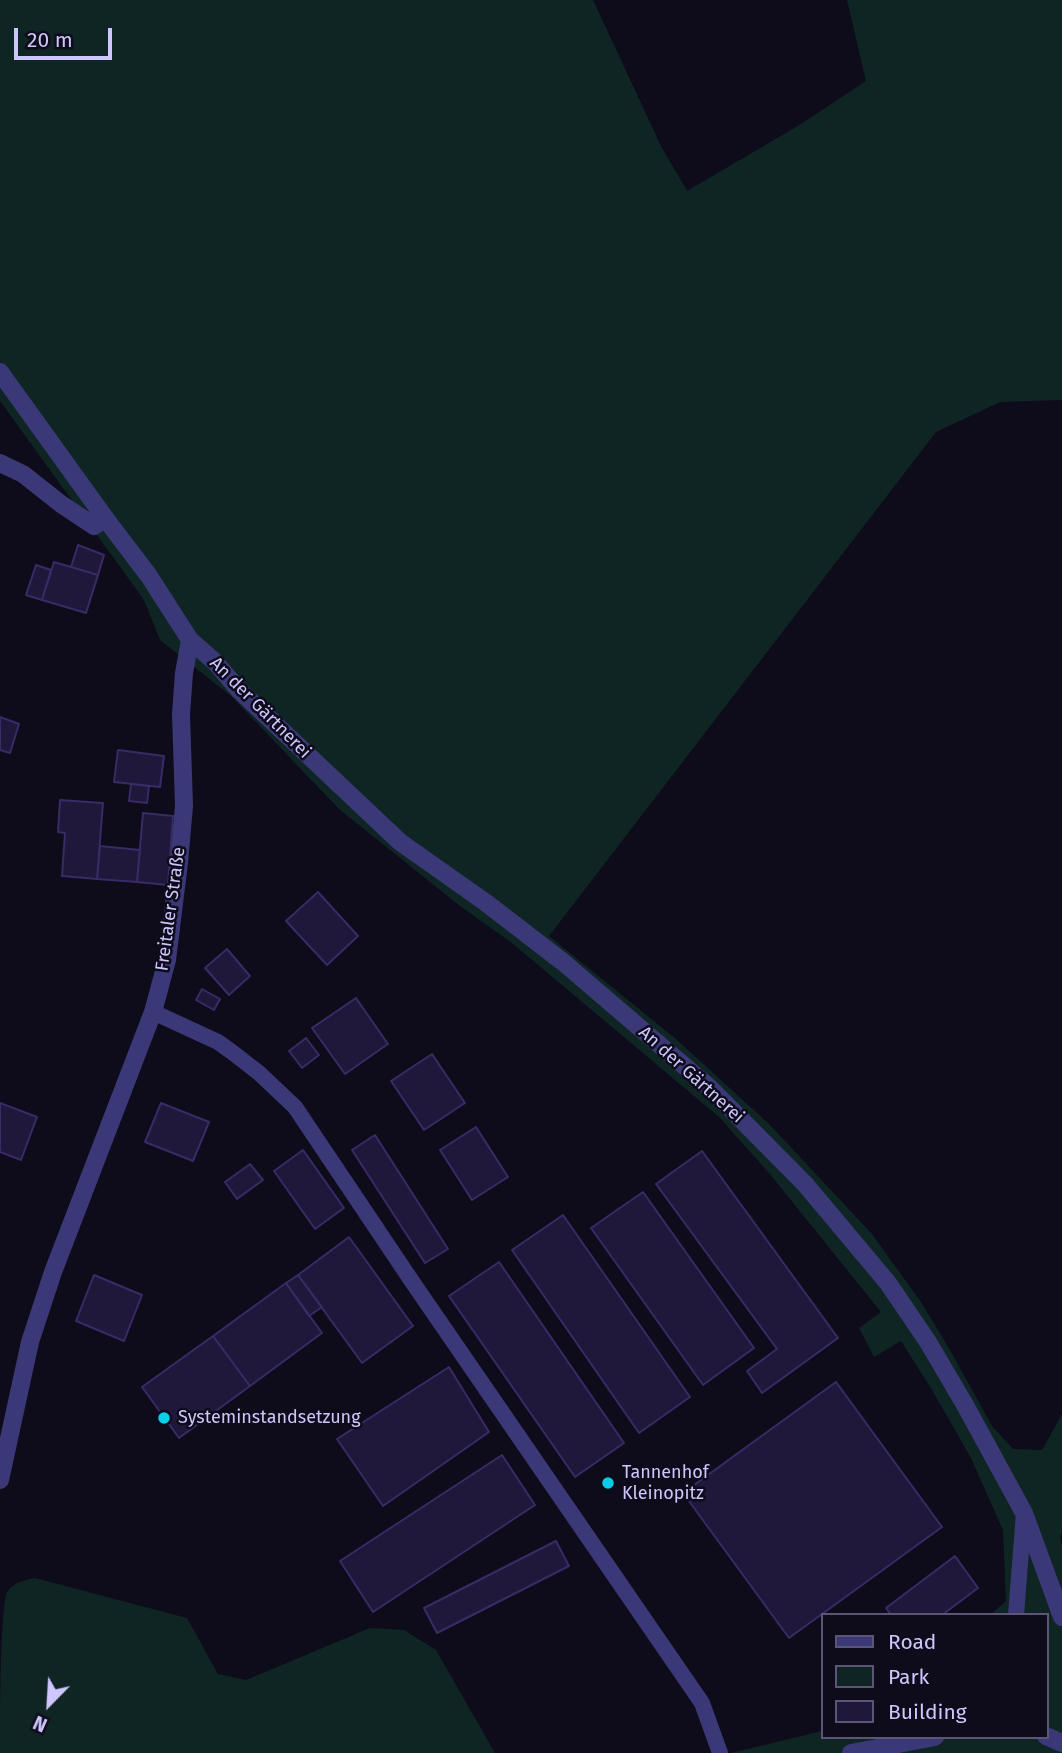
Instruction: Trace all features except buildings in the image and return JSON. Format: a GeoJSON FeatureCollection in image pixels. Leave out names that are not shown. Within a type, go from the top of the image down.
{"type":"FeatureCollection","features":[{"type":"Feature","properties":{"kind":"street"},"geometry":{"type":"LineString","coordinates":[[0,372],[149,576],[190,640]]}},
{"type":"Feature","properties":{"kind":"street"},"geometry":{"type":"LineString","coordinates":[[0,463],[23,474],[94,526],[105,518]]}},
{"type":"Feature","properties":{"kind":"street","name":"Freitaler Straße"},"geometry":{"type":"LineString","coordinates":[[0,1480],[30,1342],[53,1272],[153,1012],[167,960],[184,806],[181,714],[182,688],[190,640]]}},
{"type":"Feature","properties":{"kind":"street","name":"An der Gärtnerei"},"geometry":{"type":"LineString","coordinates":[[190,640],[400,842],[563,962],[710,1088],[804,1184],[888,1283],[928,1342],[1024,1513],[1062,1617]]}},
{"type":"Feature","properties":{"kind":"street"},"geometry":{"type":"LineString","coordinates":[[851,1753],[924,1739]]}},
{"type":"Feature","properties":{"kind":"lane"},"geometry":{"type":"LineString","coordinates":[[153,1012],[218,1042],[259,1073],[295,1107],[702,1703],[720,1753]]}},
{"type":"Feature","properties":{"kind":"lane"},"geometry":{"type":"LineString","coordinates":[[1016,1613],[1024,1513]]}},
{"type":"Feature","properties":{"kind":"green space"},"geometry":{"type":"Polygon","coordinates":[[[0,0],[593,0],[661,146],[687,191],[801,124],[866,81],[847,0],[1062,0],[1062,400],[1000,402],[936,432],[549,936],[676,1039],[769,1124],[872,1234],[921,1302],[992,1426],[1013,1449],[1042,1450],[1062,1414],[1062,1753],[731,1753],[820,1731],[820,1739],[1048,1739],[1048,1613],[992,1613],[1006,1601],[1003,1530],[971,1458],[901,1341],[874,1357],[859,1328],[881,1312],[769,1173],[719,1117],[512,943],[460,906],[339,809],[231,696],[160,640],[144,600],[0,401],[0,0]]]}},
{"type":"Feature","properties":{"kind":"green space"},"geometry":{"type":"Polygon","coordinates":[[[35,1578],[187,1618],[218,1674],[246,1680],[370,1628],[404,1630],[436,1650],[495,1753],[0,1753],[3,1621],[7,1592],[23,1581],[35,1578]]]}},
{"type":"Feature","properties":{"kind":"place","name":"Systeminstandsetzung"},"geometry":{"type":"Point","coordinates":[164,1418]}},
{"type":"Feature","properties":{"kind":"place","name":"Tannenhof Kleinopitz"},"geometry":{"type":"Point","coordinates":[608,1483]}}]}
